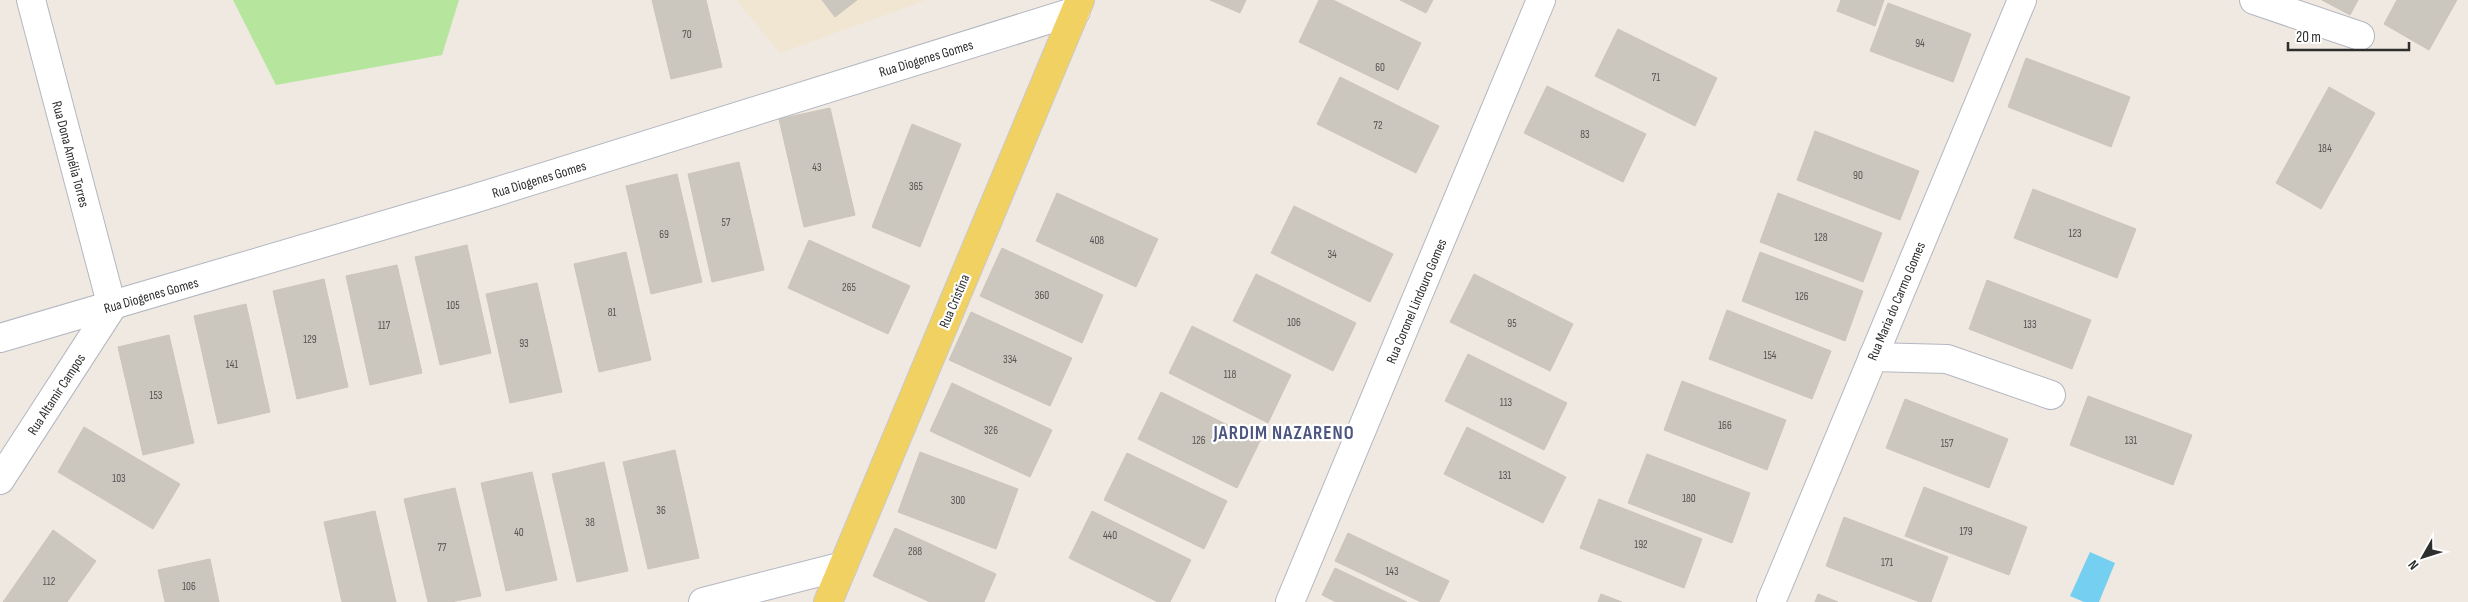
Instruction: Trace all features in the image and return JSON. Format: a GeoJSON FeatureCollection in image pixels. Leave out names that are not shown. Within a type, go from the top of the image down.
{"type":"FeatureCollection","features":[{"type":"Feature","properties":{"kind":"main road","name":"Rua Cristina"},"geometry":{"type":"LineString","coordinates":[[828,602],[1078,5]]}},
{"type":"Feature","properties":{"kind":"street","name":"Rua Dona Amélia Torres"},"geometry":{"type":"LineString","coordinates":[[31,0],[112,307]]}},
{"type":"Feature","properties":{"kind":"street","name":"Rua Coronel Lindouro Gomes"},"geometry":{"type":"LineString","coordinates":[[1290,602],[1541,0]]}},
{"type":"Feature","properties":{"kind":"street","name":"Rua Maria do Carmo Gomes"},"geometry":{"type":"LineString","coordinates":[[1771,602],[2022,0]]}},
{"type":"Feature","properties":{"kind":"street"},"geometry":{"type":"LineString","coordinates":[[2254,0],[2360,36]]}},
{"type":"Feature","properties":{"kind":"street","name":"Rua Diogenes Gomes"},"geometry":{"type":"LineString","coordinates":[[0,338],[112,307],[473,199],[1078,5]]}},
{"type":"Feature","properties":{"kind":"street","name":"Rua Altamir Campos"},"geometry":{"type":"LineString","coordinates":[[0,480],[112,307]]}},
{"type":"Feature","properties":{"kind":"street"},"geometry":{"type":"LineString","coordinates":[[1873,357],[1947,359],[2051,395]]}},
{"type":"Feature","properties":{"kind":"street"},"geometry":{"type":"LineString","coordinates":[[703,602],[843,566]]}},
{"type":"Feature","properties":{"kind":"shaded area"},"geometry":{"type":"Polygon","coordinates":[[[736,0],[926,0],[780,53],[736,0]]]}},
{"type":"Feature","properties":{"kind":"green space"},"geometry":{"type":"Polygon","coordinates":[[[233,0],[459,0],[442,55],[276,85],[233,0]]]}},
{"type":"Feature","properties":{"kind":"water"},"geometry":{"type":"Polygon","coordinates":[[[2090,552],[2115,563],[2099,602],[2084,602],[2070,596],[2090,552]]]}},
{"type":"Feature","properties":{"kind":"building"},"geometry":{"type":"Polygon","coordinates":[[[652,0],[706,0],[722,67],[671,79],[652,0]]]}},
{"type":"Feature","properties":{"kind":"building"},"geometry":{"type":"Polygon","coordinates":[[[822,0],[857,0],[835,17],[822,0]]]}},
{"type":"Feature","properties":{"kind":"building"},"geometry":{"type":"Polygon","coordinates":[[[1210,0],[1246,0],[1240,13],[1210,0]]]}},
{"type":"Feature","properties":{"kind":"building"},"geometry":{"type":"Polygon","coordinates":[[[1319,0],[1333,0],[1421,43],[1398,90],[1299,42],[1319,0]]]}},
{"type":"Feature","properties":{"kind":"building"},"geometry":{"type":"Polygon","coordinates":[[[1400,0],[1433,0],[1426,13],[1400,0]]]}},
{"type":"Feature","properties":{"kind":"building"},"geometry":{"type":"Polygon","coordinates":[[[1841,0],[1884,0],[1875,26],[1837,11],[1841,0]]]}},
{"type":"Feature","properties":{"kind":"building"},"geometry":{"type":"Polygon","coordinates":[[[2322,0],[2358,0],[2350,15],[2322,0]]]}},
{"type":"Feature","properties":{"kind":"building"},"geometry":{"type":"Polygon","coordinates":[[[2397,0],[2457,0],[2429,50],[2384,24],[2397,0]]]}},
{"type":"Feature","properties":{"kind":"building"},"geometry":{"type":"Polygon","coordinates":[[[1888,3],[1971,34],[1953,82],[1870,51],[1888,3]]]}},
{"type":"Feature","properties":{"kind":"building"},"geometry":{"type":"Polygon","coordinates":[[[1618,29],[1717,78],[1695,126],[1595,76],[1618,29]]]}},
{"type":"Feature","properties":{"kind":"building"},"geometry":{"type":"Polygon","coordinates":[[[2026,58],[2130,97],[2111,147],[2008,107],[2026,58]]]}},
{"type":"Feature","properties":{"kind":"building"},"geometry":{"type":"Polygon","coordinates":[[[1340,77],[1439,126],[1416,173],[1317,124],[1340,77]]]}},
{"type":"Feature","properties":{"kind":"building"},"geometry":{"type":"Polygon","coordinates":[[[1547,86],[1646,134],[1623,182],[1524,133],[1547,86]]]}},
{"type":"Feature","properties":{"kind":"building"},"geometry":{"type":"Polygon","coordinates":[[[2329,87],[2375,113],[2321,209],[2276,183],[2329,87]]]}},
{"type":"Feature","properties":{"kind":"building"},"geometry":{"type":"Polygon","coordinates":[[[830,108],[855,215],[804,227],[779,119],[830,108]]]}},
{"type":"Feature","properties":{"kind":"building"},"geometry":{"type":"Polygon","coordinates":[[[912,124],[961,144],[920,247],[872,227],[912,124]]]}},
{"type":"Feature","properties":{"kind":"building"},"geometry":{"type":"Polygon","coordinates":[[[1815,131],[1919,171],[1900,220],[1797,180],[1815,131]]]}},
{"type":"Feature","properties":{"kind":"building"},"geometry":{"type":"Polygon","coordinates":[[[739,162],[764,270],[712,282],[688,174],[739,162]]]}},
{"type":"Feature","properties":{"kind":"building"},"geometry":{"type":"Polygon","coordinates":[[[677,174],[702,282],[651,294],[626,186],[677,174]]]}},
{"type":"Feature","properties":{"kind":"building"},"geometry":{"type":"Polygon","coordinates":[[[2033,189],[2136,229],[2117,278],[2014,238],[2033,189]]]}},
{"type":"Feature","properties":{"kind":"building"},"geometry":{"type":"Polygon","coordinates":[[[1057,193],[1158,239],[1136,287],[1036,241],[1057,193]]]}},
{"type":"Feature","properties":{"kind":"building"},"geometry":{"type":"Polygon","coordinates":[[[1778,193],[1882,233],[1863,282],[1760,242],[1778,193]]]}},
{"type":"Feature","properties":{"kind":"building"},"geometry":{"type":"Polygon","coordinates":[[[1294,206],[1393,254],[1370,302],[1271,253],[1294,206]]]}},
{"type":"Feature","properties":{"kind":"building"},"geometry":{"type":"Polygon","coordinates":[[[809,240],[910,286],[888,334],[788,288],[809,240]]]}},
{"type":"Feature","properties":{"kind":"building"},"geometry":{"type":"Polygon","coordinates":[[[467,245],[491,353],[440,365],[415,257],[467,245]]]}},
{"type":"Feature","properties":{"kind":"building"},"geometry":{"type":"Polygon","coordinates":[[[1002,248],[1103,295],[1082,343],[980,296],[1002,248]]]}},
{"type":"Feature","properties":{"kind":"building"},"geometry":{"type":"Polygon","coordinates":[[[626,252],[651,360],[599,372],[574,264],[626,252]]]}},
{"type":"Feature","properties":{"kind":"building"},"geometry":{"type":"Polygon","coordinates":[[[1760,252],[1863,291],[1845,341],[1742,301],[1760,252]]]}},
{"type":"Feature","properties":{"kind":"building"},"geometry":{"type":"Polygon","coordinates":[[[397,265],[422,373],[370,385],[346,276],[397,265]]]}},
{"type":"Feature","properties":{"kind":"building"},"geometry":{"type":"Polygon","coordinates":[[[1256,274],[1356,323],[1333,371],[1233,321],[1256,274]]]}},
{"type":"Feature","properties":{"kind":"building"},"geometry":{"type":"Polygon","coordinates":[[[1474,274],[1573,324],[1550,371],[1450,322],[1474,274]]]}},
{"type":"Feature","properties":{"kind":"building"},"geometry":{"type":"Polygon","coordinates":[[[324,279],[348,387],[297,399],[273,291],[324,279]]]}},
{"type":"Feature","properties":{"kind":"building"},"geometry":{"type":"Polygon","coordinates":[[[1987,280],[2091,320],[2072,369],[1969,329],[1987,280]]]}},
{"type":"Feature","properties":{"kind":"building"},"geometry":{"type":"Polygon","coordinates":[[[537,283],[562,392],[510,403],[486,294],[537,283]]]}},
{"type":"Feature","properties":{"kind":"building"},"geometry":{"type":"Polygon","coordinates":[[[246,304],[270,412],[218,424],[194,316],[246,304]]]}},
{"type":"Feature","properties":{"kind":"building"},"geometry":{"type":"Polygon","coordinates":[[[1727,310],[1831,351],[1812,399],[1709,359],[1727,310]]]}},
{"type":"Feature","properties":{"kind":"building"},"geometry":{"type":"Polygon","coordinates":[[[971,312],[1072,358],[1050,406],[949,360],[971,312]]]}},
{"type":"Feature","properties":{"kind":"building"},"geometry":{"type":"Polygon","coordinates":[[[1192,326],[1291,375],[1268,423],[1169,373],[1192,326]]]}},
{"type":"Feature","properties":{"kind":"building"},"geometry":{"type":"Polygon","coordinates":[[[169,335],[194,443],[143,455],[118,347],[169,335]]]}},
{"type":"Feature","properties":{"kind":"building"},"geometry":{"type":"Polygon","coordinates":[[[1468,354],[1567,403],[1544,450],[1445,401],[1468,354]]]}},
{"type":"Feature","properties":{"kind":"building"},"geometry":{"type":"Polygon","coordinates":[[[1682,381],[1786,420],[1767,470],[1664,430],[1682,381]]]}},
{"type":"Feature","properties":{"kind":"building"},"geometry":{"type":"Polygon","coordinates":[[[952,383],[1052,430],[1030,477],[930,431],[952,383]]]}},
{"type":"Feature","properties":{"kind":"building"},"geometry":{"type":"Polygon","coordinates":[[[1161,392],[1260,441],[1237,488],[1138,439],[1161,392]]]}},
{"type":"Feature","properties":{"kind":"building"},"geometry":{"type":"Polygon","coordinates":[[[2088,396],[2192,435],[2173,485],[2070,445],[2088,396]]]}},
{"type":"Feature","properties":{"kind":"building"},"geometry":{"type":"Polygon","coordinates":[[[1905,399],[2008,439],[1989,488],[1886,448],[1905,399]]]}},
{"type":"Feature","properties":{"kind":"building"},"geometry":{"type":"Polygon","coordinates":[[[84,427],[180,484],[153,529],[58,472],[84,427]]]}},
{"type":"Feature","properties":{"kind":"building"},"geometry":{"type":"Polygon","coordinates":[[[1467,427],[1566,477],[1543,523],[1444,474],[1467,427]]]}},
{"type":"Feature","properties":{"kind":"building"},"geometry":{"type":"Polygon","coordinates":[[[675,450],[699,558],[648,569],[623,462],[675,450]]]}},
{"type":"Feature","properties":{"kind":"building"},"geometry":{"type":"Polygon","coordinates":[[[920,452],[1018,489],[996,549],[898,512],[920,452]]]}},
{"type":"Feature","properties":{"kind":"building"},"geometry":{"type":"Polygon","coordinates":[[[1127,453],[1227,501],[1204,549],[1104,500],[1127,453]]]}},
{"type":"Feature","properties":{"kind":"building"},"geometry":{"type":"Polygon","coordinates":[[[1647,454],[1750,493],[1732,543],[1628,503],[1647,454]]]}},
{"type":"Feature","properties":{"kind":"building"},"geometry":{"type":"Polygon","coordinates":[[[604,462],[628,571],[577,582],[552,474],[604,462]]]}},
{"type":"Feature","properties":{"kind":"building"},"geometry":{"type":"Polygon","coordinates":[[[532,472],[557,580],[506,591],[481,483],[532,472]]]}},
{"type":"Feature","properties":{"kind":"building"},"geometry":{"type":"Polygon","coordinates":[[[1924,487],[2027,527],[2009,575],[1905,536],[1924,487]]]}},
{"type":"Feature","properties":{"kind":"building"},"geometry":{"type":"Polygon","coordinates":[[[455,488],[481,596],[451,602],[428,602],[404,499],[455,488]]]}},
{"type":"Feature","properties":{"kind":"building"},"geometry":{"type":"Polygon","coordinates":[[[1599,499],[1702,539],[1684,588],[1580,548],[1599,499]]]}},
{"type":"Feature","properties":{"kind":"building"},"geometry":{"type":"Polygon","coordinates":[[[375,511],[396,602],[342,602],[324,522],[375,511]]]}},
{"type":"Feature","properties":{"kind":"building"},"geometry":{"type":"Polygon","coordinates":[[[1092,511],[1191,560],[1170,602],[1158,602],[1069,558],[1092,511]]]}},
{"type":"Feature","properties":{"kind":"building"},"geometry":{"type":"Polygon","coordinates":[[[1844,517],[1948,557],[1931,602],[1920,602],[1826,566],[1844,517]]]}},
{"type":"Feature","properties":{"kind":"building"},"geometry":{"type":"Polygon","coordinates":[[[895,528],[996,574],[984,602],[930,602],[873,576],[895,528]]]}},
{"type":"Feature","properties":{"kind":"building"},"geometry":{"type":"Polygon","coordinates":[[[53,530],[96,561],[67,602],[3,602],[53,530]]]}},
{"type":"Feature","properties":{"kind":"building"},"geometry":{"type":"Polygon","coordinates":[[[1348,533],[1449,581],[1439,602],[1421,602],[1335,561],[1348,533]]]}},
{"type":"Feature","properties":{"kind":"building"},"geometry":{"type":"Polygon","coordinates":[[[210,559],[219,602],[165,602],[158,570],[210,559]]]}},
{"type":"Feature","properties":{"kind":"building"},"geometry":{"type":"Polygon","coordinates":[[[1335,568],[1407,602],[1336,602],[1322,595],[1335,568]]]}},
{"type":"Feature","properties":{"kind":"building"},"geometry":{"type":"Polygon","coordinates":[[[1601,594],[1622,602],[1598,602],[1601,594]]]}},
{"type":"Feature","properties":{"kind":"building"},"geometry":{"type":"Polygon","coordinates":[[[1818,594],[1838,602],[1815,602],[1818,594]]]}},
{"type":"Feature","properties":{"kind":"district","name":"JARDIM NAZARENO"},"geometry":{"type":"Point","coordinates":[1284,432]}}]}
